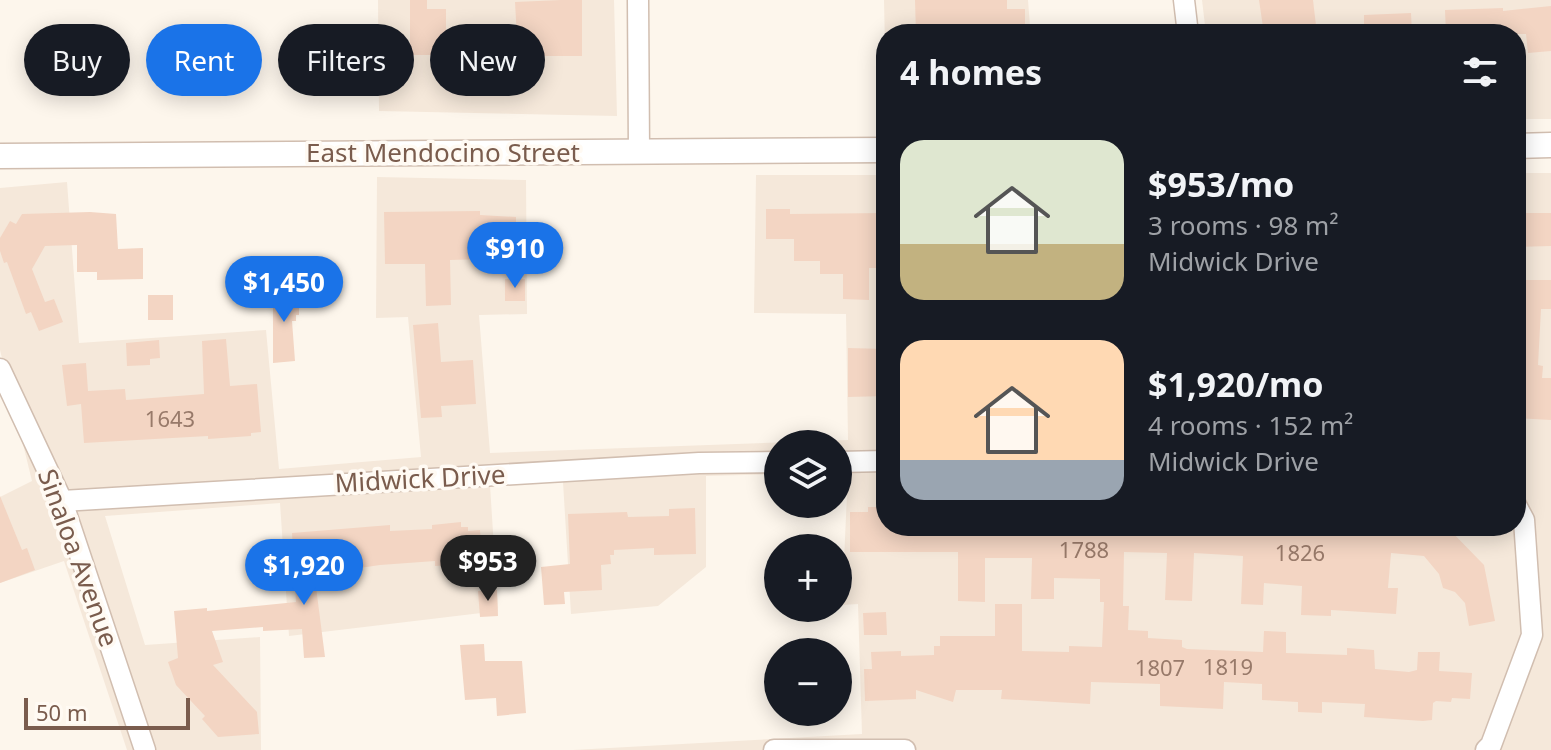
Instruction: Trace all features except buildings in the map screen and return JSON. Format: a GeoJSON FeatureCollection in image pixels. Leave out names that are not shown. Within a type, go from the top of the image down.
{"type":"FeatureCollection","features":[{"type":"Feature","properties":{"kind":"street"},"geometry":{"type":"LineString","coordinates":[[638,0],[639,151]]}},
{"type":"Feature","properties":{"kind":"street"},"geometry":{"type":"LineString","coordinates":[[1184,0],[1187,24]]}},
{"type":"Feature","properties":{"kind":"street"},"geometry":{"type":"LineString","coordinates":[[1526,146],[1551,145]]}},
{"type":"Feature","properties":{"kind":"street","name":"East Mendocino Street"},"geometry":{"type":"LineString","coordinates":[[0,156],[876,150]]}},
{"type":"Feature","properties":{"kind":"street","name":"Sinaloa Avenue"},"geometry":{"type":"LineString","coordinates":[[0,369],[62,501],[145,750]]}},
{"type":"Feature","properties":{"kind":"street"},"geometry":{"type":"LineString","coordinates":[[852,462],[876,461]]}},
{"type":"Feature","properties":{"kind":"street","name":"Midwick Drive"},"geometry":{"type":"LineString","coordinates":[[62,501],[684,464],[764,462]]}},
{"type":"Feature","properties":{"kind":"street"},"geometry":{"type":"LineString","coordinates":[[1486,750],[1541,636],[1526,534]]}},
{"type":"Feature","properties":{"kind":"street"},"geometry":{"type":"LineString","coordinates":[[774,750],[905,750]]}},
{"type":"Feature","properties":{"kind":"shaded area"},"geometry":{"type":"Polygon","coordinates":[[[378,0],[614,0],[617,116],[379,111],[379,96],[414,96],[414,24],[378,24],[378,0]]]}},
{"type":"Feature","properties":{"kind":"shaded area"},"geometry":{"type":"Polygon","coordinates":[[[884,0],[1028,0],[1030,24],[884,24],[884,0]]]}},
{"type":"Feature","properties":{"kind":"shaded area"},"geometry":{"type":"Polygon","coordinates":[[[1202,0],[1551,0],[1551,119],[1526,119],[1526,24],[1205,24],[1202,0]]]}},
{"type":"Feature","properties":{"kind":"shaded area"},"geometry":{"type":"Polygon","coordinates":[[[1526,173],[1551,173],[1551,750],[573,750],[862,734],[858,604],[852,604],[852,534],[845,534],[846,518],[852,518],[852,430],[848,430],[846,314],[754,313],[756,175],[876,175],[876,536],[1526,536],[1526,173]]]}},
{"type":"Feature","properties":{"kind":"shaded area"},"geometry":{"type":"Polygon","coordinates":[[[377,177],[526,180],[527,314],[479,315],[490,453],[764,443],[764,474],[706,476],[706,567],[658,606],[571,614],[563,482],[490,485],[498,611],[289,636],[280,503],[105,516],[145,645],[260,637],[261,750],[127,750],[64,561],[0,583],[0,497],[32,481],[0,350],[0,188],[67,182],[79,343],[266,330],[279,469],[421,457],[408,317],[376,318],[377,177]]]}}]}
